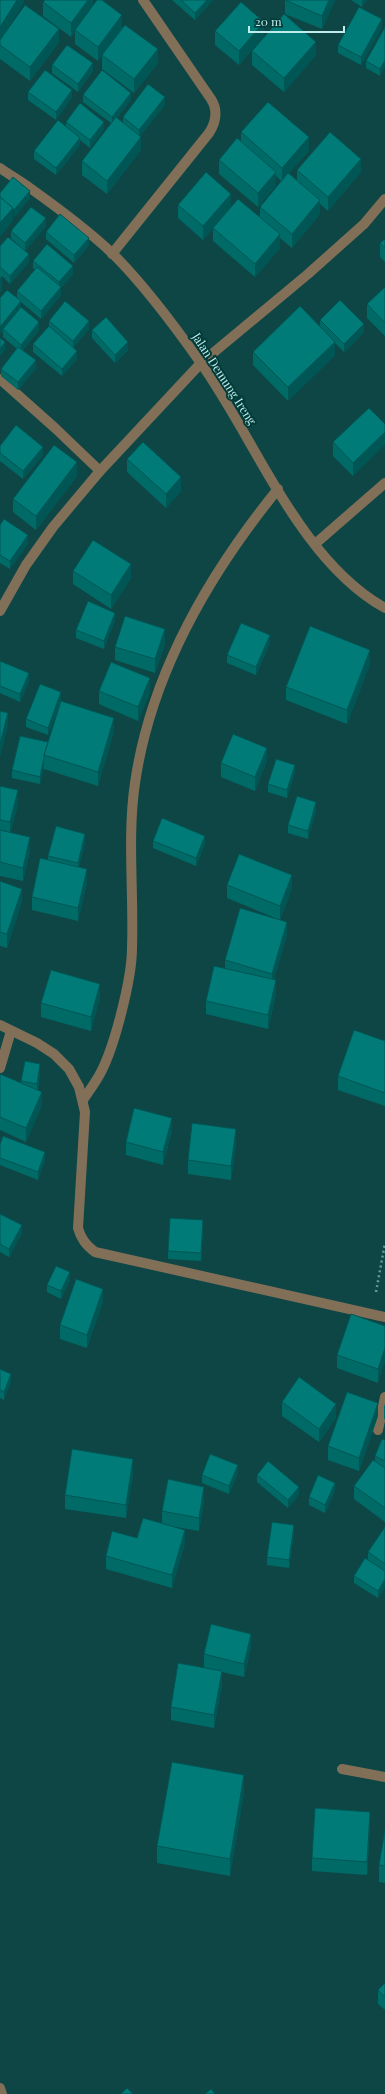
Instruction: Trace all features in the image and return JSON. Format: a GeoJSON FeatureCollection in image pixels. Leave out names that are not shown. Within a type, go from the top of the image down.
{"type":"FeatureCollection","features":[{"type":"Feature","properties":{"kind":"street"},"geometry":{"type":"LineString","coordinates":[[112,254],[209,133],[215,119],[215,108],[211,99],[143,0]]}},
{"type":"Feature","properties":{"kind":"street","name":"Jalan Demung Ireng"},"geometry":{"type":"LineString","coordinates":[[0,168],[56,207],[112,254],[149,295],[201,363],[278,489],[315,544],[341,575],[359,590],[385,608]]}},
{"type":"Feature","properties":{"kind":"street"},"geometry":{"type":"LineString","coordinates":[[0,611],[26,565],[53,527],[100,471],[201,363],[308,274],[364,224],[385,199]]}},
{"type":"Feature","properties":{"kind":"street"},"geometry":{"type":"LineString","coordinates":[[0,379],[56,428],[100,471]]}},
{"type":"Feature","properties":{"kind":"street"},"geometry":{"type":"LineString","coordinates":[[315,544],[385,484]]}},
{"type":"Feature","properties":{"kind":"street"},"geometry":{"type":"LineString","coordinates":[[83,1100],[101,1072],[108,1056],[124,999],[132,949],[131,841],[135,783],[152,712],[171,660],[197,607],[234,547],[278,489]]}},
{"type":"Feature","properties":{"kind":"street"},"geometry":{"type":"LineString","coordinates":[[0,1025],[37,1043],[54,1054],[69,1069],[79,1087],[85,1112],[78,1228],[81,1238],[95,1252],[385,1317]]}},
{"type":"Feature","properties":{"kind":"street"},"geometry":{"type":"LineString","coordinates":[[0,1068],[11,1031]]}},
{"type":"Feature","properties":{"kind":"street"},"geometry":{"type":"LineString","coordinates":[[378,1430],[385,1397]]}},
{"type":"Feature","properties":{"kind":"street"},"geometry":{"type":"LineString","coordinates":[[342,1769],[385,1777]]}},
{"type":"Feature","properties":{"kind":"street"},"geometry":{"type":"LineString","coordinates":[[0,2088],[2,2094]]}},
{"type":"Feature","properties":{"kind":"path"},"geometry":{"type":"LineString","coordinates":[[372,1314],[385,1243]]}},
{"type":"Feature","properties":{"kind":"building"},"geometry":{"type":"Polygon","coordinates":[[[0,0],[17,0],[0,27],[0,0]]]}},
{"type":"Feature","properties":{"kind":"building"},"geometry":{"type":"Polygon","coordinates":[[[45,0],[88,0],[71,23],[43,2],[45,0]]]}},
{"type":"Feature","properties":{"kind":"building"},"geometry":{"type":"Polygon","coordinates":[[[97,0],[102,0],[122,15],[98,47],[75,30],[97,0]]]}},
{"type":"Feature","properties":{"kind":"building"},"geometry":{"type":"Polygon","coordinates":[[[181,0],[207,0],[195,13],[181,0]]]}},
{"type":"Feature","properties":{"kind":"building"},"geometry":{"type":"Polygon","coordinates":[[[285,0],[329,0],[322,16],[285,0]]]}},
{"type":"Feature","properties":{"kind":"building"},"geometry":{"type":"Polygon","coordinates":[[[241,2],[264,22],[239,51],[215,31],[241,2]]]}},
{"type":"Feature","properties":{"kind":"building"},"geometry":{"type":"Polygon","coordinates":[[[25,5],[59,29],[30,67],[0,45],[0,40],[25,5]]]}},
{"type":"Feature","properties":{"kind":"building"},"geometry":{"type":"Polygon","coordinates":[[[359,7],[382,19],[361,57],[338,45],[359,7]]]}},
{"type":"Feature","properties":{"kind":"building"},"geometry":{"type":"Polygon","coordinates":[[[284,14],[316,42],[284,78],[252,51],[284,14]]]}},
{"type":"Feature","properties":{"kind":"building"},"geometry":{"type":"Polygon","coordinates":[[[125,25],[158,49],[134,79],[102,55],[125,25]]]}},
{"type":"Feature","properties":{"kind":"building"},"geometry":{"type":"Polygon","coordinates":[[[385,27],[385,60],[380,69],[366,61],[385,27]]]}},
{"type":"Feature","properties":{"kind":"building"},"geometry":{"type":"Polygon","coordinates":[[[67,45],[93,63],[78,84],[52,65],[67,45]]]}},
{"type":"Feature","properties":{"kind":"building"},"geometry":{"type":"Polygon","coordinates":[[[45,70],[72,90],[56,112],[28,92],[45,70]]]}},
{"type":"Feature","properties":{"kind":"building"},"geometry":{"type":"Polygon","coordinates":[[[102,70],[131,93],[112,117],[83,95],[102,70]]]}},
{"type":"Feature","properties":{"kind":"building"},"geometry":{"type":"Polygon","coordinates":[[[148,84],[165,97],[139,130],[123,117],[148,84]]]}},
{"type":"Feature","properties":{"kind":"building"},"geometry":{"type":"Polygon","coordinates":[[[268,102],[309,137],[282,168],[241,132],[268,102]]]}},
{"type":"Feature","properties":{"kind":"building"},"geometry":{"type":"Polygon","coordinates":[[[80,103],[104,122],[90,140],[66,122],[80,103]]]}},
{"type":"Feature","properties":{"kind":"building"},"geometry":{"type":"Polygon","coordinates":[[[116,117],[141,137],[107,181],[82,161],[116,117]]]}},
{"type":"Feature","properties":{"kind":"building"},"geometry":{"type":"Polygon","coordinates":[[[58,120],[80,138],[56,168],[34,151],[58,120]]]}},
{"type":"Feature","properties":{"kind":"building"},"geometry":{"type":"Polygon","coordinates":[[[330,132],[361,159],[328,197],[297,170],[330,132]]]}},
{"type":"Feature","properties":{"kind":"building"},"geometry":{"type":"Polygon","coordinates":[[[237,138],[276,172],[258,193],[219,160],[237,138]]]}},
{"type":"Feature","properties":{"kind":"building"},"geometry":{"type":"Polygon","coordinates":[[[206,172],[231,194],[203,226],[178,205],[206,172]]]}},
{"type":"Feature","properties":{"kind":"building"},"geometry":{"type":"Polygon","coordinates":[[[288,173],[320,200],[292,234],[260,207],[288,173]]]}},
{"type":"Feature","properties":{"kind":"building"},"geometry":{"type":"Polygon","coordinates":[[[13,177],[30,191],[14,210],[0,197],[0,193],[13,177]]]}},
{"type":"Feature","properties":{"kind":"building"},"geometry":{"type":"Polygon","coordinates":[[[0,197],[13,208],[0,223],[0,197]]]}},
{"type":"Feature","properties":{"kind":"building"},"geometry":{"type":"Polygon","coordinates":[[[238,199],[280,234],[255,264],[213,228],[238,199]]]}},
{"type":"Feature","properties":{"kind":"building"},"geometry":{"type":"Polygon","coordinates":[[[31,207],[46,218],[25,243],[11,231],[31,207]]]}},
{"type":"Feature","properties":{"kind":"building"},"geometry":{"type":"Polygon","coordinates":[[[60,214],[89,238],[74,255],[46,232],[60,214]]]}},
{"type":"Feature","properties":{"kind":"building"},"geometry":{"type":"Polygon","coordinates":[[[8,237],[29,254],[10,276],[0,267],[0,246],[8,237]]]}},
{"type":"Feature","properties":{"kind":"building"},"geometry":{"type":"Polygon","coordinates":[[[385,239],[385,248],[380,243],[385,239]]]}},
{"type":"Feature","properties":{"kind":"building"},"geometry":{"type":"Polygon","coordinates":[[[47,244],[73,266],[59,282],[33,261],[47,244]]]}},
{"type":"Feature","properties":{"kind":"building"},"geometry":{"type":"Polygon","coordinates":[[[37,267],[61,287],[41,311],[17,291],[37,267]]]}},
{"type":"Feature","properties":{"kind":"building"},"geometry":{"type":"Polygon","coordinates":[[[385,287],[385,323],[367,304],[385,287]]]}},
{"type":"Feature","properties":{"kind":"building"},"geometry":{"type":"Polygon","coordinates":[[[7,290],[21,301],[0,327],[0,298],[7,290]]]}},
{"type":"Feature","properties":{"kind":"building"},"geometry":{"type":"Polygon","coordinates":[[[340,300],[364,324],[344,344],[320,320],[340,300]]]}},
{"type":"Feature","properties":{"kind":"building"},"geometry":{"type":"Polygon","coordinates":[[[65,301],[89,321],[73,341],[49,321],[65,301]]]}},
{"type":"Feature","properties":{"kind":"building"},"geometry":{"type":"Polygon","coordinates":[[[300,306],[335,342],[288,387],[253,352],[300,306]]]}},
{"type":"Feature","properties":{"kind":"building"},"geometry":{"type":"Polygon","coordinates":[[[21,307],[39,322],[21,345],[3,329],[21,307]]]}},
{"type":"Feature","properties":{"kind":"building"},"geometry":{"type":"Polygon","coordinates":[[[106,317],[128,342],[115,355],[92,330],[106,317]]]}},
{"type":"Feature","properties":{"kind":"building"},"geometry":{"type":"Polygon","coordinates":[[[49,326],[77,351],[62,369],[33,344],[49,326]]]}},
{"type":"Feature","properties":{"kind":"building"},"geometry":{"type":"Polygon","coordinates":[[[0,338],[5,342],[0,349],[0,338]]]}},
{"type":"Feature","properties":{"kind":"building"},"geometry":{"type":"Polygon","coordinates":[[[18,347],[36,360],[18,382],[1,369],[18,347]]]}},
{"type":"Feature","properties":{"kind":"building"},"geometry":{"type":"Polygon","coordinates":[[[369,408],[385,424],[385,432],[353,463],[333,442],[369,408]]]}},
{"type":"Feature","properties":{"kind":"building"},"geometry":{"type":"Polygon","coordinates":[[[16,425],[43,447],[23,471],[0,453],[0,446],[16,425]]]}},
{"type":"Feature","properties":{"kind":"building"},"geometry":{"type":"Polygon","coordinates":[[[143,442],[181,477],[166,494],[127,459],[143,442]]]}},
{"type":"Feature","properties":{"kind":"building"},"geometry":{"type":"Polygon","coordinates":[[[54,445],[77,462],[36,516],[13,499],[54,445]]]}},
{"type":"Feature","properties":{"kind":"building"},"geometry":{"type":"Polygon","coordinates":[[[4,519],[28,535],[10,561],[0,555],[0,525],[4,519]]]}},
{"type":"Feature","properties":{"kind":"building"},"geometry":{"type":"Polygon","coordinates":[[[93,540],[131,564],[111,595],[73,571],[93,540]]]}},
{"type":"Feature","properties":{"kind":"building"},"geometry":{"type":"Polygon","coordinates":[[[88,601],[115,613],[104,641],[76,630],[88,601]]]}},
{"type":"Feature","properties":{"kind":"building"},"geometry":{"type":"Polygon","coordinates":[[[125,616],[165,629],[155,659],[115,647],[125,616]]]}},
{"type":"Feature","properties":{"kind":"building"},"geometry":{"type":"Polygon","coordinates":[[[241,623],[270,635],[256,667],[227,655],[241,623]]]}},
{"type":"Feature","properties":{"kind":"building"},"geometry":{"type":"Polygon","coordinates":[[[310,626],[370,650],[347,710],[286,687],[310,626]]]}},
{"type":"Feature","properties":{"kind":"building"},"geometry":{"type":"Polygon","coordinates":[[[0,661],[29,673],[20,694],[0,686],[0,661]]]}},
{"type":"Feature","properties":{"kind":"building"},"geometry":{"type":"Polygon","coordinates":[[[111,662],[150,678],[138,707],[99,691],[111,662]]]}},
{"type":"Feature","properties":{"kind":"building"},"geometry":{"type":"Polygon","coordinates":[[[40,684],[61,692],[48,728],[26,719],[40,684]]]}},
{"type":"Feature","properties":{"kind":"building"},"geometry":{"type":"Polygon","coordinates":[[[61,701],[114,718],[98,772],[44,755],[61,701]]]}},
{"type":"Feature","properties":{"kind":"building"},"geometry":{"type":"Polygon","coordinates":[[[0,711],[8,713],[0,744],[0,711]]]}},
{"type":"Feature","properties":{"kind":"building"},"geometry":{"type":"Polygon","coordinates":[[[233,734],[267,748],[255,777],[221,763],[233,734]]]}},
{"type":"Feature","properties":{"kind":"building"},"geometry":{"type":"Polygon","coordinates":[[[20,736],[48,742],[40,777],[12,770],[20,736]]]}},
{"type":"Feature","properties":{"kind":"building"},"geometry":{"type":"Polygon","coordinates":[[[276,759],[295,765],[287,790],[268,784],[276,759]]]}},
{"type":"Feature","properties":{"kind":"building"},"geometry":{"type":"Polygon","coordinates":[[[0,786],[18,790],[10,822],[0,820],[0,786]]]}},
{"type":"Feature","properties":{"kind":"building"},"geometry":{"type":"Polygon","coordinates":[[[297,796],[316,802],[308,831],[288,825],[297,796]]]}},
{"type":"Feature","properties":{"kind":"building"},"geometry":{"type":"Polygon","coordinates":[[[162,818],[205,836],[196,858],[153,841],[162,818]]]}},
{"type":"Feature","properties":{"kind":"building"},"geometry":{"type":"Polygon","coordinates":[[[56,826],[85,834],[78,863],[48,856],[56,826]]]}},
{"type":"Feature","properties":{"kind":"building"},"geometry":{"type":"Polygon","coordinates":[[[0,830],[30,837],[23,868],[0,862],[0,830]]]}},
{"type":"Feature","properties":{"kind":"building"},"geometry":{"type":"Polygon","coordinates":[[[239,854],[292,875],[280,906],[227,885],[239,854]]]}},
{"type":"Feature","properties":{"kind":"building"},"geometry":{"type":"Polygon","coordinates":[[[40,858],[87,869],[78,908],[32,897],[40,858]]]}},
{"type":"Feature","properties":{"kind":"building"},"geometry":{"type":"Polygon","coordinates":[[[0,881],[22,889],[7,934],[0,932],[0,881]]]}},
{"type":"Feature","properties":{"kind":"building"},"geometry":{"type":"Polygon","coordinates":[[[240,908],[287,922],[272,974],[225,960],[240,908]]]}},
{"type":"Feature","properties":{"kind":"building"},"geometry":{"type":"Polygon","coordinates":[[[214,966],[276,980],[268,1015],[206,1001],[214,966]]]}},
{"type":"Feature","properties":{"kind":"building"},"geometry":{"type":"Polygon","coordinates":[[[51,970],[100,984],[91,1017],[41,1003],[51,970]]]}},
{"type":"Feature","properties":{"kind":"building"},"geometry":{"type":"Polygon","coordinates":[[[354,1030],[385,1041],[385,1093],[338,1076],[354,1030]]]}},
{"type":"Feature","properties":{"kind":"building"},"geometry":{"type":"Polygon","coordinates":[[[25,1061],[40,1064],[37,1084],[21,1081],[25,1061]]]}},
{"type":"Feature","properties":{"kind":"building"},"geometry":{"type":"Polygon","coordinates":[[[0,1074],[42,1092],[26,1128],[0,1117],[0,1074]]]}},
{"type":"Feature","properties":{"kind":"building"},"geometry":{"type":"Polygon","coordinates":[[[134,1108],[172,1118],[163,1152],[126,1142],[134,1108]]]}},
{"type":"Feature","properties":{"kind":"building"},"geometry":{"type":"Polygon","coordinates":[[[192,1123],[236,1129],[231,1166],[188,1160],[192,1123]]]}},
{"type":"Feature","properties":{"kind":"building"},"geometry":{"type":"Polygon","coordinates":[[[3,1136],[45,1152],[38,1172],[0,1158],[0,1144],[3,1136]]]}},
{"type":"Feature","properties":{"kind":"building"},"geometry":{"type":"Polygon","coordinates":[[[0,1214],[22,1225],[9,1249],[0,1244],[0,1214]]]}},
{"type":"Feature","properties":{"kind":"building"},"geometry":{"type":"Polygon","coordinates":[[[170,1218],[203,1220],[201,1253],[168,1251],[170,1218]]]}},
{"type":"Feature","properties":{"kind":"building"},"geometry":{"type":"Polygon","coordinates":[[[56,1266],[70,1272],[61,1291],[47,1285],[56,1266]]]}},
{"type":"Feature","properties":{"kind":"building"},"geometry":{"type":"Polygon","coordinates":[[[76,1279],[103,1289],[87,1335],[60,1325],[76,1279]]]}},
{"type":"Feature","properties":{"kind":"building"},"geometry":{"type":"Polygon","coordinates":[[[351,1314],[385,1326],[385,1348],[378,1369],[337,1355],[351,1314]]]}},
{"type":"Feature","properties":{"kind":"building"},"geometry":{"type":"Polygon","coordinates":[[[0,1369],[11,1374],[4,1392],[0,1390],[0,1369]]]}},
{"type":"Feature","properties":{"kind":"building"},"geometry":{"type":"Polygon","coordinates":[[[299,1377],[336,1404],[319,1429],[282,1402],[299,1377]]]}},
{"type":"Feature","properties":{"kind":"building"},"geometry":{"type":"Polygon","coordinates":[[[347,1392],[378,1403],[359,1458],[328,1446],[347,1392]]]}},
{"type":"Feature","properties":{"kind":"building"},"geometry":{"type":"Polygon","coordinates":[[[382,1439],[385,1440],[385,1461],[375,1456],[382,1439]]]}},
{"type":"Feature","properties":{"kind":"building"},"geometry":{"type":"Polygon","coordinates":[[[72,1449],[133,1459],[126,1505],[65,1495],[72,1449]]]}},
{"type":"Feature","properties":{"kind":"building"},"geometry":{"type":"Polygon","coordinates":[[[210,1454],[238,1465],[229,1486],[202,1475],[210,1454]]]}},
{"type":"Feature","properties":{"kind":"building"},"geometry":{"type":"Polygon","coordinates":[[[373,1460],[385,1468],[385,1508],[354,1486],[373,1460]]]}},
{"type":"Feature","properties":{"kind":"building"},"geometry":{"type":"Polygon","coordinates":[[[268,1461],[299,1487],[288,1500],[257,1475],[268,1461]]]}},
{"type":"Feature","properties":{"kind":"building"},"geometry":{"type":"Polygon","coordinates":[[[318,1475],[335,1483],[325,1505],[309,1497],[318,1475]]]}},
{"type":"Feature","properties":{"kind":"building"},"geometry":{"type":"Polygon","coordinates":[[[168,1479],[204,1487],[199,1518],[162,1511],[168,1479]]]}},
{"type":"Feature","properties":{"kind":"building"},"geometry":{"type":"Polygon","coordinates":[[[143,1518],[185,1530],[172,1575],[106,1556],[112,1531],[137,1538],[143,1518]]]}},
{"type":"Feature","properties":{"kind":"building"},"geometry":{"type":"Polygon","coordinates":[[[272,1522],[294,1525],[289,1560],[267,1557],[272,1522]]]}},
{"type":"Feature","properties":{"kind":"building"},"geometry":{"type":"Polygon","coordinates":[[[385,1527],[385,1564],[368,1552],[385,1527]]]}},
{"type":"Feature","properties":{"kind":"building"},"geometry":{"type":"Polygon","coordinates":[[[365,1558],[385,1571],[385,1579],[378,1591],[354,1576],[365,1558]]]}},
{"type":"Feature","properties":{"kind":"building"},"geometry":{"type":"Polygon","coordinates":[[[211,1624],[251,1634],[244,1664],[204,1654],[211,1624]]]}},
{"type":"Feature","properties":{"kind":"building"},"geometry":{"type":"Polygon","coordinates":[[[178,1663],[222,1671],[214,1715],[171,1707],[178,1663]]]}},
{"type":"Feature","properties":{"kind":"building"},"geometry":{"type":"Polygon","coordinates":[[[172,1762],[244,1775],[230,1859],[157,1846],[172,1762]]]}},
{"type":"Feature","properties":{"kind":"building"},"geometry":{"type":"Polygon","coordinates":[[[315,1808],[370,1812],[367,1862],[312,1858],[315,1808]]]}},
{"type":"Feature","properties":{"kind":"building"},"geometry":{"type":"Polygon","coordinates":[[[385,1830],[385,1866],[379,1865],[385,1830]]]}},
{"type":"Feature","properties":{"kind":"building"},"geometry":{"type":"Polygon","coordinates":[[[385,1983],[385,1997],[378,1990],[385,1983]]]}},
{"type":"Feature","properties":{"kind":"building"},"geometry":{"type":"Polygon","coordinates":[[[127,2088],[133,2094],[121,2094],[127,2088]]]}},
{"type":"Feature","properties":{"kind":"building"},"geometry":{"type":"Polygon","coordinates":[[[211,2089],[215,2094],[205,2094],[211,2089]]]}}]}
